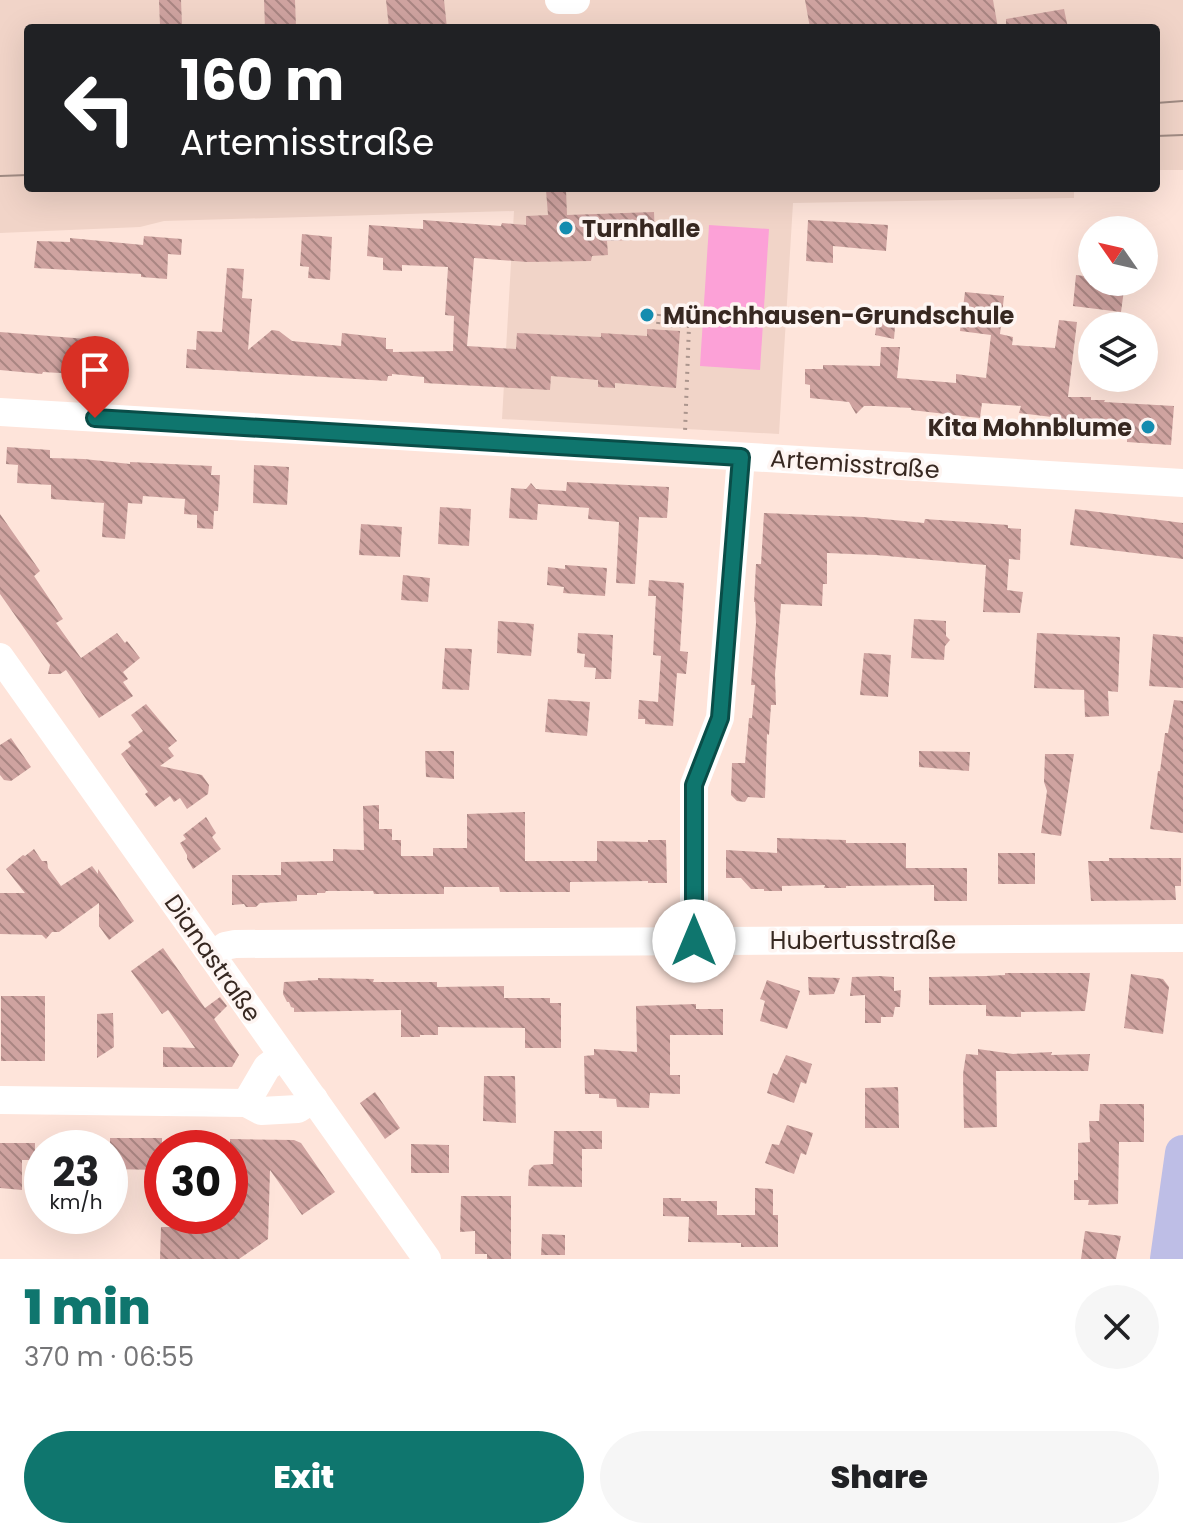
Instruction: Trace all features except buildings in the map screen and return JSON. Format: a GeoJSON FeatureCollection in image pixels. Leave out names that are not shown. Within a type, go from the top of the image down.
{"type":"FeatureCollection","features":[{"type":"Feature","properties":{"kind":"main road"},"geometry":{"type":"LineString","coordinates":[[1173,1258],[1183,1153]]}},
{"type":"Feature","properties":{"kind":"street"},"geometry":{"type":"LineString","coordinates":[[559,0],[576,0]]}},
{"type":"Feature","properties":{"kind":"street","name":"Artemisstraße"},"geometry":{"type":"LineString","coordinates":[[0,412],[1183,483]]}},
{"type":"Feature","properties":{"kind":"street"},"geometry":{"type":"LineString","coordinates":[[694,941],[694,785],[720,718],[741,457]]}},
{"type":"Feature","properties":{"kind":"street","name":"Dianastraße"},"geometry":{"type":"LineString","coordinates":[[0,657],[427,1259]]}},
{"type":"Feature","properties":{"kind":"street","name":"Hubertusstraße"},"geometry":{"type":"LineString","coordinates":[[212,956],[225,946],[235,944],[1183,938]]}},
{"type":"Feature","properties":{"kind":"street"},"geometry":{"type":"LineString","coordinates":[[246,1103],[267,1067],[282,1056]]}},
{"type":"Feature","properties":{"kind":"street"},"geometry":{"type":"LineString","coordinates":[[0,1100],[246,1103],[261,1111],[298,1109],[314,1099]]}},
{"type":"Feature","properties":{"kind":"path"},"geometry":{"type":"LineString","coordinates":[[659,314],[658,325],[689,326],[685,435]]}},
{"type":"Feature","properties":{"kind":"shaded area"},"geometry":{"type":"Polygon","coordinates":[[[0,0],[1183,0],[1183,170],[1160,170],[1160,24],[24,24],[24,192],[1074,192],[1074,198],[793,203],[779,434],[502,419],[514,211],[164,221],[140,227],[0,233],[0,0]]]}},
{"type":"Feature","properties":{"kind":"shaded area"},"geometry":{"type":"Polygon","coordinates":[[[709,225],[769,229],[760,370],[700,366],[709,225]]]}},
{"type":"Feature","properties":{"kind":"tram line"},"geometry":{"type":"LineString","coordinates":[[1160,103],[1183,101]]}},
{"type":"Feature","properties":{"kind":"tram line"},"geometry":{"type":"LineString","coordinates":[[1160,136],[1183,135]]}},
{"type":"Feature","properties":{"kind":"tram line"},"geometry":{"type":"LineString","coordinates":[[0,176],[24,175]]}},
{"type":"Feature","properties":{"kind":"place","name":"Turnhalle"},"geometry":{"type":"Point","coordinates":[566,228]}},
{"type":"Feature","properties":{"kind":"place","name":"Münchhausen-Grundschule"},"geometry":{"type":"Point","coordinates":[647,315]}},
{"type":"Feature","properties":{"kind":"place","name":"Kita Mohnblume"},"geometry":{"type":"Point","coordinates":[1148,427]}},
{"type":"Feature","properties":{"kind":"route"},"geometry":{"type":"LineString","coordinates":[[95,418],[741,457],[720,718],[694,785],[694,941]]}}]}
